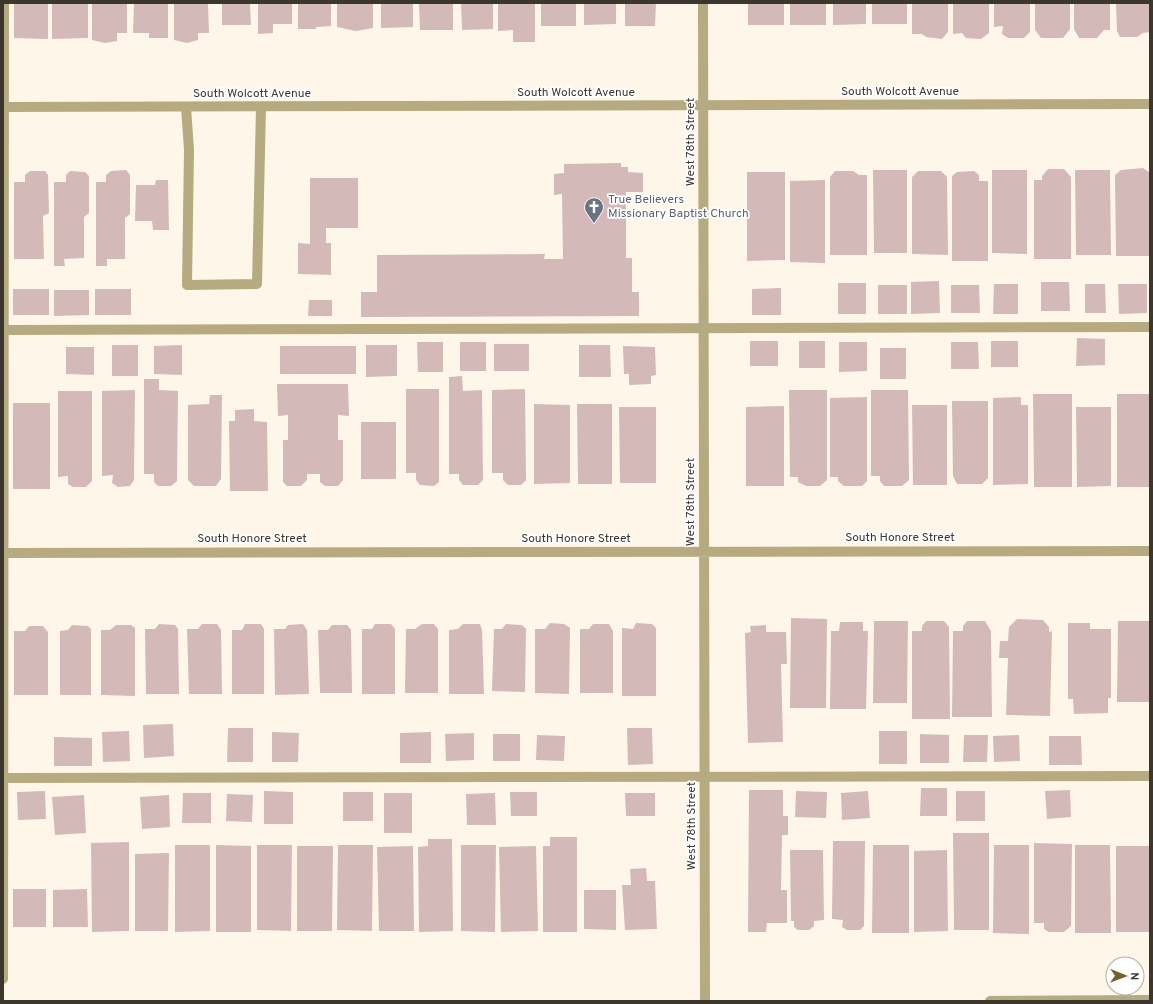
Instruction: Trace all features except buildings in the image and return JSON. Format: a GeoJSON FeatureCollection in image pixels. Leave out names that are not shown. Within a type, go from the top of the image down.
{"type":"FeatureCollection","features":[{"type":"Feature","properties":{"kind":"street"},"geometry":{"type":"LineString","coordinates":[[3,979],[4,3]]}},
{"type":"Feature","properties":{"kind":"street","name":"West 78th Street"},"geometry":{"type":"LineString","coordinates":[[704,3],[705,1001]]}},
{"type":"Feature","properties":{"kind":"street","name":"South Wolcott Avenue"},"geometry":{"type":"LineString","coordinates":[[3,107],[1150,104]]}},
{"type":"Feature","properties":{"kind":"street"},"geometry":{"type":"LineString","coordinates":[[186,107],[189,150],[187,285],[195,285],[257,284],[261,107]]}},
{"type":"Feature","properties":{"kind":"street"},"geometry":{"type":"LineString","coordinates":[[3,330],[1150,327]]}},
{"type":"Feature","properties":{"kind":"street","name":"South Honore Street"},"geometry":{"type":"LineString","coordinates":[[3,553],[1150,551]]}},
{"type":"Feature","properties":{"kind":"street"},"geometry":{"type":"LineString","coordinates":[[3,778],[1150,776]]}},
{"type":"Feature","properties":{"kind":"street"},"geometry":{"type":"LineString","coordinates":[[990,1001],[1150,1000]]}},
{"type":"Feature","properties":{"kind":"place","name":"True Believers Missionary Baptist Church"},"geometry":{"type":"Point","coordinates":[594,224]}}]}
